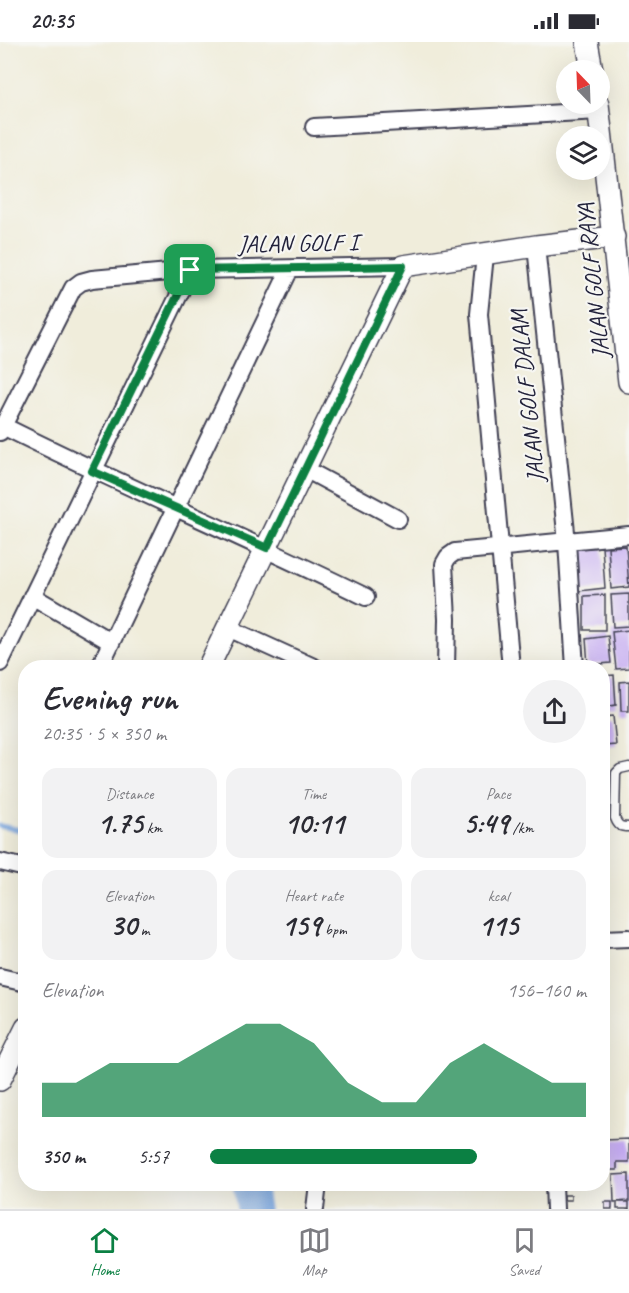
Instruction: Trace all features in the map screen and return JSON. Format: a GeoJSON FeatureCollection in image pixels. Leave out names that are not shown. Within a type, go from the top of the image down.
{"type":"FeatureCollection","features":[{"type":"Feature","properties":{"kind":"street"},"geometry":{"type":"LineString","coordinates":[[587,42],[590,60]]}},
{"type":"Feature","properties":{"kind":"street"},"geometry":{"type":"LineString","coordinates":[[314,127],[578,114]]}},
{"type":"Feature","properties":{"kind":"street","name":"JALAN GOLF RAYA"},"geometry":{"type":"LineString","coordinates":[[600,114],[629,382]]}},
{"type":"Feature","properties":{"kind":"street","name":"JALAN GOLF I"},"geometry":{"type":"LineString","coordinates":[[2,429],[73,288],[81,282],[190,270],[403,266],[614,237]]}},
{"type":"Feature","properties":{"kind":"street","name":"JALAN GOLF DALAM"},"geometry":{"type":"LineString","coordinates":[[536,246],[567,542],[574,660]]}},
{"type":"Feature","properties":{"kind":"street"},"geometry":{"type":"LineString","coordinates":[[485,255],[479,314],[511,660]]}},
{"type":"Feature","properties":{"kind":"street"},"geometry":{"type":"LineString","coordinates":[[212,660],[403,266]]}},
{"type":"Feature","properties":{"kind":"street"},"geometry":{"type":"LineString","coordinates":[[103,660],[290,269]]}},
{"type":"Feature","properties":{"kind":"street"},"geometry":{"type":"LineString","coordinates":[[0,663],[190,270]]}},
{"type":"Feature","properties":{"kind":"street"},"geometry":{"type":"LineString","coordinates":[[2,429],[267,548],[366,597]]}},
{"type":"Feature","properties":{"kind":"street"},"geometry":{"type":"LineString","coordinates":[[305,469],[398,519]]}},
{"type":"Feature","properties":{"kind":"street"},"geometry":{"type":"LineString","coordinates":[[446,660],[444,564],[448,556],[455,552],[500,546],[629,535]]}},
{"type":"Feature","properties":{"kind":"street"},"geometry":{"type":"LineString","coordinates":[[32,596],[111,642]]}},
{"type":"Feature","properties":{"kind":"street"},"geometry":{"type":"LineString","coordinates":[[228,628],[298,660]]}},
{"type":"Feature","properties":{"kind":"street"},"geometry":{"type":"LineString","coordinates":[[0,862],[18,866]]}},
{"type":"Feature","properties":{"kind":"street"},"geometry":{"type":"LineString","coordinates":[[610,939],[629,938]]}},
{"type":"Feature","properties":{"kind":"street"},"geometry":{"type":"LineString","coordinates":[[0,977],[18,981]]}},
{"type":"Feature","properties":{"kind":"street"},"geometry":{"type":"LineString","coordinates":[[0,1080],[18,1045]]}},
{"type":"Feature","properties":{"kind":"street"},"geometry":{"type":"LineString","coordinates":[[315,1209],[317,1191]]}},
{"type":"Feature","properties":{"kind":"street"},"geometry":{"type":"LineString","coordinates":[[554,1191],[555,1209]]}},
{"type":"Feature","properties":{"kind":"lane"},"geometry":{"type":"LineString","coordinates":[[629,767],[620,769],[616,773],[615,818],[621,827],[629,826]]}},
{"type":"Feature","properties":{"kind":"building"},"geometry":{"type":"Polygon","coordinates":[[[626,546],[629,587],[611,589],[608,547],[626,546]]]}},
{"type":"Feature","properties":{"kind":"building"},"geometry":{"type":"Polygon","coordinates":[[[602,547],[605,588],[579,591],[575,549],[602,547]]]}},
{"type":"Feature","properties":{"kind":"building"},"geometry":{"type":"Polygon","coordinates":[[[629,594],[629,626],[613,627],[611,595],[629,594]]]}},
{"type":"Feature","properties":{"kind":"building"},"geometry":{"type":"Polygon","coordinates":[[[605,595],[605,630],[584,630],[584,596],[605,595]]]}},
{"type":"Feature","properties":{"kind":"building"},"geometry":{"type":"Polygon","coordinates":[[[629,630],[629,668],[616,669],[612,632],[629,630]]]}},
{"type":"Feature","properties":{"kind":"building"},"geometry":{"type":"Polygon","coordinates":[[[608,636],[611,663],[610,660],[588,660],[586,639],[608,636]]]}},
{"type":"Feature","properties":{"kind":"building"},"geometry":{"type":"Polygon","coordinates":[[[610,675],[614,675],[616,705],[610,706],[610,675]]]}},
{"type":"Feature","properties":{"kind":"building"},"geometry":{"type":"Polygon","coordinates":[[[629,681],[629,711],[621,711],[620,682],[629,681]]]}},
{"type":"Feature","properties":{"kind":"building"},"geometry":{"type":"Polygon","coordinates":[[[610,716],[613,716],[616,745],[610,745],[610,716]]]}},
{"type":"Feature","properties":{"kind":"building"},"geometry":{"type":"Polygon","coordinates":[[[629,1139],[629,1162],[617,1162],[617,1170],[610,1170],[610,1140],[629,1139]]]}},
{"type":"Feature","properties":{"kind":"building"},"geometry":{"type":"Polygon","coordinates":[[[629,1174],[629,1201],[614,1202],[613,1175],[629,1174]]]}},
{"type":"Feature","properties":{"kind":"building"},"geometry":{"type":"Polygon","coordinates":[[[564,1195],[571,1195],[571,1200],[564,1200],[564,1195]]]}},
{"type":"Feature","properties":{"kind":"building"},"geometry":{"type":"Polygon","coordinates":[[[605,1202],[612,1202],[612,1209],[605,1209],[605,1202]]]}},
{"type":"Feature","properties":{"kind":"building"},"geometry":{"type":"Polygon","coordinates":[[[617,1202],[629,1202],[629,1209],[617,1209],[617,1202]]]}},
{"type":"Feature","properties":{"kind":"waterway"},"geometry":{"type":"LineString","coordinates":[[0,826],[18,829]]}},
{"type":"Feature","properties":{"kind":"waterway"},"geometry":{"type":"LineString","coordinates":[[250,1191],[253,1209]]}},
{"type":"Feature","properties":{"kind":"route"},"geometry":{"type":"LineString","coordinates":[[403,266],[267,548],[92,471],[190,270],[403,266]]}}]}
